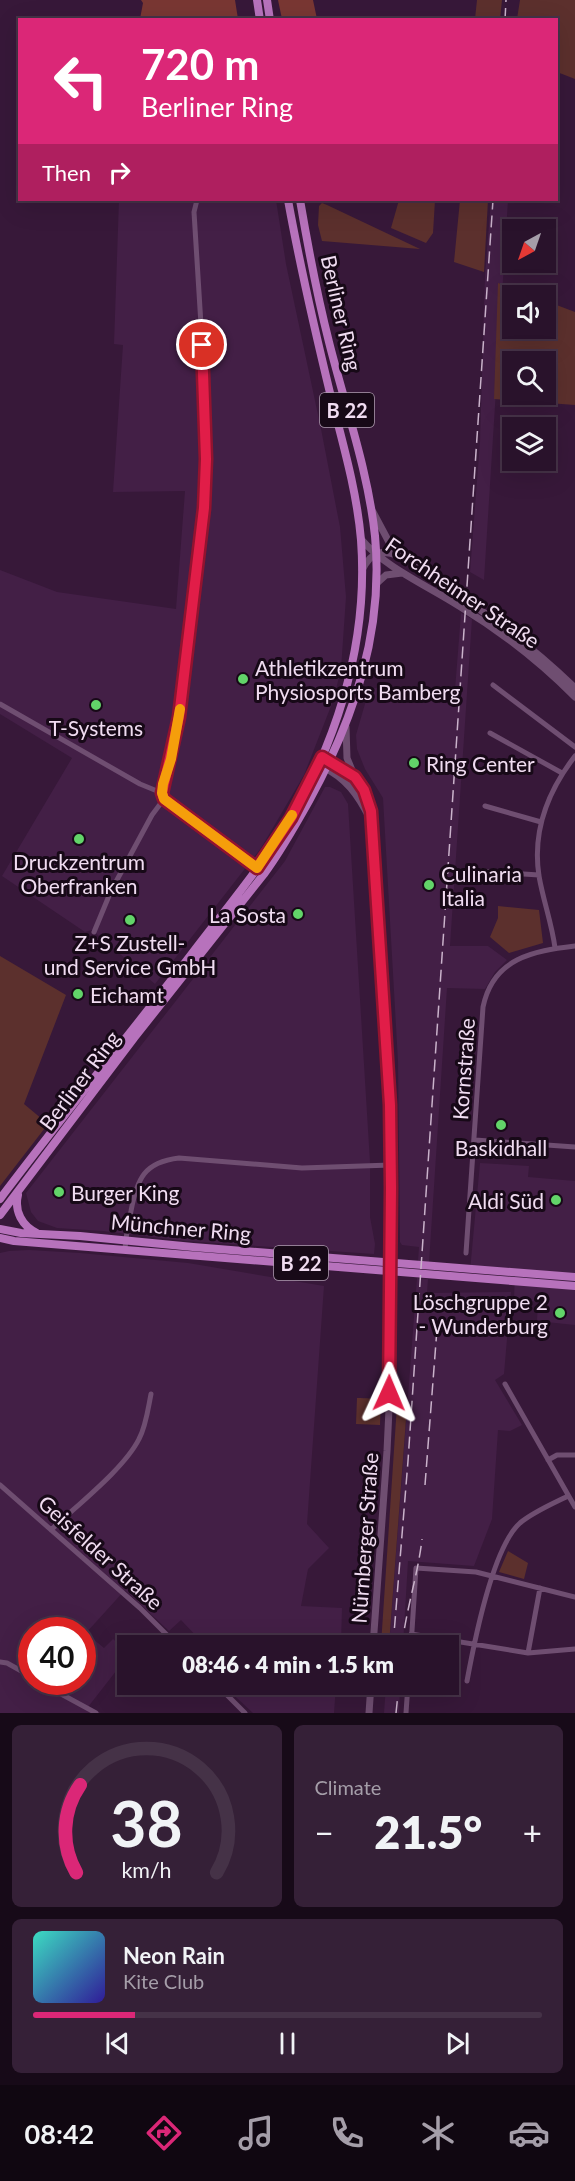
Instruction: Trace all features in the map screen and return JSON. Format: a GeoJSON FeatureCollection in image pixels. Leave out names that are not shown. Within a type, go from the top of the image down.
{"type":"FeatureCollection","features":[{"type":"Feature","properties":{"kind":"main road"},"geometry":{"type":"LineString","coordinates":[[257,0],[260,18]]}},
{"type":"Feature","properties":{"kind":"main road"},"geometry":{"type":"LineString","coordinates":[[267,0],[270,18]]}},
{"type":"Feature","properties":{"kind":"main road","name":"Berliner Ring"},"geometry":{"type":"LineString","coordinates":[[288,201],[301,270],[354,493],[361,539],[360,615],[352,663],[324,763]]}},
{"type":"Feature","properties":{"kind":"main road","name":"Berliner Ring"},"geometry":{"type":"LineString","coordinates":[[0,1215],[260,871],[346,725],[366,665],[371,641],[376,584],[370,504],[311,267],[300,201]]}},
{"type":"Feature","properties":{"kind":"main road","name":"Berliner Ring"},"geometry":{"type":"LineString","coordinates":[[0,1199],[260,871]]}},
{"type":"Feature","properties":{"kind":"main road"},"geometry":{"type":"LineString","coordinates":[[20,1188],[16,1204],[18,1211],[24,1224],[40,1234]]}},
{"type":"Feature","properties":{"kind":"main road","name":"Münchner Ring"},"geometry":{"type":"LineString","coordinates":[[0,1229],[125,1244],[575,1286]]}},
{"type":"Feature","properties":{"kind":"main road","name":"B 22"},"geometry":{"type":"LineString","coordinates":[[0,1238],[14,1241]]}},
{"type":"Feature","properties":{"kind":"main road"},"geometry":{"type":"LineString","coordinates":[[0,1244],[14,1241]]}},
{"type":"Feature","properties":{"kind":"main road","name":"Münchner Ring"},"geometry":{"type":"LineString","coordinates":[[14,1241],[193,1247],[575,1277]]}},
{"type":"Feature","properties":{"kind":"street"},"geometry":{"type":"LineString","coordinates":[[94,932],[106,899],[163,796],[179,717],[204,508],[206,459],[203,357],[194,212],[196,201]]}},
{"type":"Feature","properties":{"kind":"street","name":"Forchheimer Straße"},"geometry":{"type":"LineString","coordinates":[[370,504],[390,544],[402,557],[516,635],[575,688]]}},
{"type":"Feature","properties":{"kind":"street","name":"Forchheimer Straße"},"geometry":{"type":"LineString","coordinates":[[361,539],[375,554],[511,640],[575,697]]}},
{"type":"Feature","properties":{"kind":"street"},"geometry":{"type":"LineString","coordinates":[[362,570],[375,554],[385,551],[402,557]]}},
{"type":"Feature","properties":{"kind":"street"},"geometry":{"type":"LineString","coordinates":[[376,584],[390,573],[406,573]]}},
{"type":"Feature","properties":{"kind":"street"},"geometry":{"type":"LineString","coordinates":[[493,685],[575,747]]}},
{"type":"Feature","properties":{"kind":"street"},"geometry":{"type":"LineString","coordinates":[[0,704],[163,796],[260,871]]}},
{"type":"Feature","properties":{"kind":"street","name":"Nürnberger Straße"},"geometry":{"type":"LineString","coordinates":[[346,725],[347,758],[368,801],[371,821],[388,1067],[391,1165],[387,1451],[374,1635]]}},
{"type":"Feature","properties":{"kind":"street"},"geometry":{"type":"LineString","coordinates":[[490,733],[562,773]]}},
{"type":"Feature","properties":{"kind":"street"},"geometry":{"type":"LineString","coordinates":[[555,948],[539,875],[538,844],[541,822],[550,797],[562,773],[575,756]]}},
{"type":"Feature","properties":{"kind":"street"},"geometry":{"type":"LineString","coordinates":[[324,763],[355,777]]}},
{"type":"Feature","properties":{"kind":"street","name":"Nürnberger Straße"},"geometry":{"type":"LineString","coordinates":[[324,763],[354,790],[371,821]]}},
{"type":"Feature","properties":{"kind":"street"},"geometry":{"type":"LineString","coordinates":[[485,806],[541,822]]}},
{"type":"Feature","properties":{"kind":"street"},"geometry":{"type":"LineString","coordinates":[[480,871],[539,875]]}},
{"type":"Feature","properties":{"kind":"street","name":"Kornstraße"},"geometry":{"type":"LineString","coordinates":[[466,1253],[483,1007],[486,994],[503,969],[518,958],[555,948],[575,946]]}},
{"type":"Feature","properties":{"kind":"street"},"geometry":{"type":"LineString","coordinates":[[475,1140],[575,1147]]}},
{"type":"Feature","properties":{"kind":"street"},"geometry":{"type":"LineString","coordinates":[[125,1244],[134,1192],[139,1180],[154,1164],[166,1160],[179,1158],[302,1168],[391,1165]]}},
{"type":"Feature","properties":{"kind":"street"},"geometry":{"type":"LineString","coordinates":[[505,1384],[575,1507]]}},
{"type":"Feature","properties":{"kind":"street"},"geometry":{"type":"LineString","coordinates":[[51,1530],[120,1465],[132,1450],[140,1438],[151,1394]]}},
{"type":"Feature","properties":{"kind":"street"},"geometry":{"type":"LineString","coordinates":[[548,1460],[557,1455],[575,1455]]}},
{"type":"Feature","properties":{"kind":"street","name":"Geisfelder Straße"},"geometry":{"type":"LineString","coordinates":[[0,1485],[140,1608],[167,1635]]}},
{"type":"Feature","properties":{"kind":"street"},"geometry":{"type":"LineString","coordinates":[[467,1681],[474,1644],[497,1561],[507,1538],[519,1524],[568,1496]]}},
{"type":"Feature","properties":{"kind":"street"},"geometry":{"type":"LineString","coordinates":[[575,1597],[476,1572],[416,1568],[411,1634],[528,1653],[575,1649]]}},
{"type":"Feature","properties":{"kind":"street"},"geometry":{"type":"LineString","coordinates":[[528,1653],[540,1588]]}},
{"type":"Feature","properties":{"kind":"street"},"geometry":{"type":"LineString","coordinates":[[0,1662],[18,1669]]}},
{"type":"Feature","properties":{"kind":"street"},"geometry":{"type":"LineString","coordinates":[[63,1695],[96,1713]]}},
{"type":"Feature","properties":{"kind":"street"},"geometry":{"type":"LineString","coordinates":[[227,1695],[245,1713]]}},
{"type":"Feature","properties":{"kind":"street"},"geometry":{"type":"LineString","coordinates":[[369,1713],[370,1695]]}},
{"type":"Feature","properties":{"kind":"street"},"geometry":{"type":"LineString","coordinates":[[406,1713],[407,1695]]}},
{"type":"Feature","properties":{"kind":"shaded area"},"geometry":{"type":"Polygon","coordinates":[[[141,0],[235,0],[238,18],[140,18],[143,3],[141,0]]]}},
{"type":"Feature","properties":{"kind":"shaded area"},"geometry":{"type":"Polygon","coordinates":[[[278,0],[313,0],[317,18],[282,18],[278,0]]]}},
{"type":"Feature","properties":{"kind":"shaded area"},"geometry":{"type":"Polygon","coordinates":[[[477,0],[502,0],[500,18],[475,18],[477,0]]]}},
{"type":"Feature","properties":{"kind":"shaded area"},"geometry":{"type":"Polygon","coordinates":[[[520,0],[575,0],[575,79],[558,72],[558,18],[517,18],[520,0]]]}},
{"type":"Feature","properties":{"kind":"shaded area"},"geometry":{"type":"Polygon","coordinates":[[[119,201],[276,201],[286,264],[340,527],[346,597],[341,669],[333,701],[304,775],[261,848],[155,984],[92,930],[85,932],[2,876],[72,758],[0,714],[0,570],[57,592],[176,609],[185,491],[113,492],[123,345],[114,344],[119,201]]]}},
{"type":"Feature","properties":{"kind":"shaded area"},"geometry":{"type":"Polygon","coordinates":[[[399,201],[435,201],[433,233],[426,243],[391,228],[399,201]]]}},
{"type":"Feature","properties":{"kind":"shaded area"},"geometry":{"type":"Polygon","coordinates":[[[460,201],[488,201],[484,272],[454,262],[460,201]]]}},
{"type":"Feature","properties":{"kind":"shaded area"},"geometry":{"type":"Polygon","coordinates":[[[491,201],[508,201],[507,219],[502,219],[503,273],[484,580],[470,572],[480,442],[485,275],[491,201]]]}},
{"type":"Feature","properties":{"kind":"shaded area"},"geometry":{"type":"Polygon","coordinates":[[[322,203],[420,249],[322,241],[318,225],[319,206],[322,203]]]}},
{"type":"Feature","properties":{"kind":"shaded area"},"geometry":{"type":"Polygon","coordinates":[[[498,283],[504,285],[502,339],[556,339],[556,305],[575,312],[575,405],[556,404],[556,351],[502,351],[502,400],[494,399],[498,283]]]}},
{"type":"Feature","properties":{"kind":"shaded area"},"geometry":{"type":"Polygon","coordinates":[[[461,613],[472,619],[450,946],[488,946],[507,960],[495,972],[485,989],[447,988],[429,1263],[418,1261],[419,1247],[402,1245],[400,1242],[398,1061],[383,798],[365,769],[357,749],[356,735],[369,690],[379,687],[455,690],[461,613]]]}},
{"type":"Feature","properties":{"kind":"shaded area"},"geometry":{"type":"Polygon","coordinates":[[[325,787],[341,792],[348,804],[370,1162],[370,1217],[375,1244],[374,1254],[186,1241],[57,1228],[38,1221],[31,1212],[26,1193],[285,861],[325,787]]]}},
{"type":"Feature","properties":{"kind":"shaded area"},"geometry":{"type":"Polygon","coordinates":[[[498,906],[539,910],[543,943],[509,953],[490,937],[498,918],[498,906]]]}},
{"type":"Feature","properties":{"kind":"shaded area"},"geometry":{"type":"Polygon","coordinates":[[[0,956],[66,995],[24,1104],[48,1124],[0,1186],[0,956]]]}},
{"type":"Feature","properties":{"kind":"shaded area"},"geometry":{"type":"Polygon","coordinates":[[[480,1163],[529,1166],[528,1177],[575,1181],[575,1325],[537,1321],[538,1302],[514,1299],[515,1274],[470,1271],[480,1163]]]}},
{"type":"Feature","properties":{"kind":"shaded area"},"geometry":{"type":"Polygon","coordinates":[[[29,1250],[188,1263],[324,1286],[307,1524],[329,1548],[308,1569],[301,1606],[342,1608],[341,1635],[195,1635],[181,1620],[169,1631],[125,1590],[96,1622],[96,1617],[18,1617],[18,1695],[96,1695],[96,1641],[104,1648],[113,1639],[117,1643],[117,1670],[88,1707],[101,1713],[0,1713],[0,1253],[29,1250]]]}},
{"type":"Feature","properties":{"kind":"shaded area"},"geometry":{"type":"Polygon","coordinates":[[[417,1278],[428,1279],[427,1293],[511,1292],[504,1374],[495,1380],[522,1425],[510,1431],[498,1430],[492,1519],[474,1566],[408,1561],[404,1635],[390,1635],[417,1278]]]}},
{"type":"Feature","properties":{"kind":"shaded area"},"geometry":{"type":"Polygon","coordinates":[[[357,1398],[376,1400],[380,1406],[380,1425],[356,1424],[357,1398]]]}},
{"type":"Feature","properties":{"kind":"shaded area"},"geometry":{"type":"Polygon","coordinates":[[[397,1405],[407,1406],[390,1635],[382,1635],[397,1405]]]}},
{"type":"Feature","properties":{"kind":"shaded area"},"geometry":{"type":"Polygon","coordinates":[[[508,1551],[528,1563],[524,1579],[499,1572],[508,1551]]]}},
{"type":"Feature","properties":{"kind":"shaded area"},"geometry":{"type":"Polygon","coordinates":[[[234,1695],[335,1695],[334,1713],[253,1713],[234,1695]]]}},
{"type":"Feature","properties":{"kind":"shaded area"},"geometry":{"type":"Polygon","coordinates":[[[385,1695],[400,1695],[399,1713],[384,1713],[385,1695]]]}},
{"type":"Feature","properties":{"kind":"railway"},"geometry":{"type":"LineString","coordinates":[[505,18],[506,0]]}},
{"type":"Feature","properties":{"kind":"railway"},"geometry":{"type":"LineString","coordinates":[[394,1635],[408,1461],[493,201]]}},
{"type":"Feature","properties":{"kind":"railway"},"geometry":{"type":"LineString","coordinates":[[425,1485],[437,1329]]}},
{"type":"Feature","properties":{"kind":"railway"},"geometry":{"type":"LineString","coordinates":[[404,1635],[422,1539]]}},
{"type":"Feature","properties":{"kind":"railway"},"geometry":{"type":"LineString","coordinates":[[396,1713],[398,1695]]}},
{"type":"Feature","properties":{"kind":"slow traffic"},"geometry":{"type":"LineString","coordinates":[[180,709],[171,759],[163,784],[164,799],[257,868],[292,815]]}},
{"type":"Feature","properties":{"kind":"place","name":"Athletikzentrum Physiosports Bamberg"},"geometry":{"type":"Point","coordinates":[243,679]}},
{"type":"Feature","properties":{"kind":"place","name":"T-Systems"},"geometry":{"type":"Point","coordinates":[96,705]}},
{"type":"Feature","properties":{"kind":"place","name":"Ring Center"},"geometry":{"type":"Point","coordinates":[414,763]}},
{"type":"Feature","properties":{"kind":"place","name":"Druckzentrum Oberfranken"},"geometry":{"type":"Point","coordinates":[79,839]}},
{"type":"Feature","properties":{"kind":"place","name":"Culinaria Italia"},"geometry":{"type":"Point","coordinates":[429,885]}},
{"type":"Feature","properties":{"kind":"place","name":"La Sosta"},"geometry":{"type":"Point","coordinates":[298,914]}},
{"type":"Feature","properties":{"kind":"place","name":"Z+S Zustell- und Service GmbH"},"geometry":{"type":"Point","coordinates":[130,920]}},
{"type":"Feature","properties":{"kind":"place","name":"Eichamt"},"geometry":{"type":"Point","coordinates":[78,994]}},
{"type":"Feature","properties":{"kind":"place","name":"Baskidhall"},"geometry":{"type":"Point","coordinates":[501,1125]}},
{"type":"Feature","properties":{"kind":"place","name":"Burger King"},"geometry":{"type":"Point","coordinates":[59,1192]}},
{"type":"Feature","properties":{"kind":"place","name":"Aldi Süd"},"geometry":{"type":"Point","coordinates":[556,1200]}},
{"type":"Feature","properties":{"kind":"place","name":"Löschgruppe 2 - Wunderburg"},"geometry":{"type":"Point","coordinates":[560,1313]}},
{"type":"Feature","properties":{"kind":"route"},"geometry":{"type":"LineString","coordinates":[[202,345],[206,459],[204,508],[179,717],[162,796],[257,868],[291,818],[322,757],[355,777],[364,790],[371,811],[390,1105],[389,1393]]}}]}
